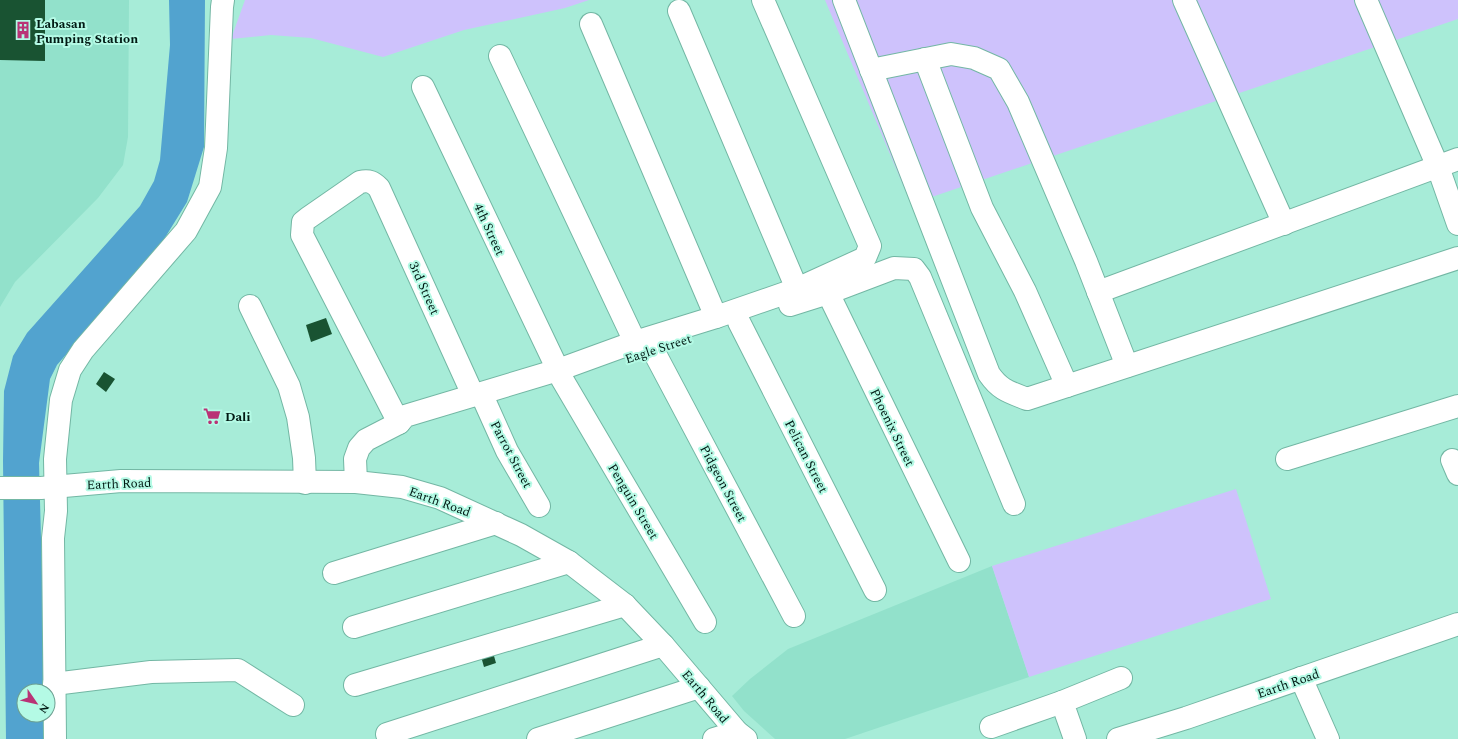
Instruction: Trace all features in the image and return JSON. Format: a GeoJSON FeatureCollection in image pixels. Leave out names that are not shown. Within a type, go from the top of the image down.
{"type":"FeatureCollection","features":[{"type":"Feature","properties":{"kind":"street"},"geometry":{"type":"LineString","coordinates":[[54,683],[53,538],[56,511],[48,487],[55,459],[61,400],[70,370],[83,350],[186,231],[210,187],[216,148],[222,7],[224,0]]}},
{"type":"Feature","properties":{"kind":"street","name":"Eagle Street"},"geometry":{"type":"LineString","coordinates":[[356,482],[355,459],[359,448],[366,440],[399,424],[408,424],[479,398],[560,374],[644,346],[716,317],[797,289],[865,258],[868,254],[870,246],[763,0]]}},
{"type":"Feature","properties":{"kind":"street"},"geometry":{"type":"LineString","coordinates":[[844,0],[989,374],[996,384],[1009,392],[1027,399],[1458,258]]}},
{"type":"Feature","properties":{"kind":"street"},"geometry":{"type":"LineString","coordinates":[[1184,0],[1284,224]]}},
{"type":"Feature","properties":{"kind":"street"},"geometry":{"type":"LineString","coordinates":[[1366,0],[1438,167],[1458,224]]}},
{"type":"Feature","properties":{"kind":"street"},"geometry":{"type":"LineString","coordinates":[[680,11],[797,289]]}},
{"type":"Feature","properties":{"kind":"street"},"geometry":{"type":"LineString","coordinates":[[590,24],[716,317]]}},
{"type":"Feature","properties":{"kind":"street"},"geometry":{"type":"LineString","coordinates":[[871,70],[951,54],[974,58],[999,69],[1018,102],[1098,292],[1127,366]]}},
{"type":"Feature","properties":{"kind":"street","name":"Pidgeon Street"},"geometry":{"type":"LineString","coordinates":[[500,56],[644,346],[794,616]]}},
{"type":"Feature","properties":{"kind":"street"},"geometry":{"type":"LineString","coordinates":[[925,59],[982,208],[1025,291],[1067,386]]}},
{"type":"Feature","properties":{"kind":"street","name":"4th Street"},"geometry":{"type":"LineString","coordinates":[[423,87],[560,374]]}},
{"type":"Feature","properties":{"kind":"street"},"geometry":{"type":"LineString","coordinates":[[1098,292],[1458,159]]}},
{"type":"Feature","properties":{"kind":"street","name":"3rd Street"},"geometry":{"type":"LineString","coordinates":[[399,424],[302,235],[303,222],[360,182],[374,182],[379,188],[479,398]]}},
{"type":"Feature","properties":{"kind":"street","name":"Eagle Street"},"geometry":{"type":"LineString","coordinates":[[644,346],[739,322],[828,293],[894,268],[914,270],[920,277],[1014,504]]}},
{"type":"Feature","properties":{"kind":"street","name":"Phoenix Street"},"geometry":{"type":"LineString","coordinates":[[828,293],[959,561]]}},
{"type":"Feature","properties":{"kind":"street"},"geometry":{"type":"LineString","coordinates":[[250,306],[289,386],[298,416],[304,458],[305,483]]}},
{"type":"Feature","properties":{"kind":"street","name":"Pelican Street"},"geometry":{"type":"LineString","coordinates":[[739,322],[875,590]]}},
{"type":"Feature","properties":{"kind":"street","name":"Penguin Street"},"geometry":{"type":"LineString","coordinates":[[560,374],[705,622]]}},
{"type":"Feature","properties":{"kind":"street","name":"Parrot Street"},"geometry":{"type":"LineString","coordinates":[[479,398],[507,451],[539,506]]}},
{"type":"Feature","properties":{"kind":"street"},"geometry":{"type":"LineString","coordinates":[[1287,458],[1458,406]]}},
{"type":"Feature","properties":{"kind":"street","name":"Earth Road"},"geometry":{"type":"LineString","coordinates":[[0,488],[48,487],[121,481],[305,483],[356,482],[402,487],[440,498],[521,535],[569,562],[625,605],[664,645],[741,735]]}},
{"type":"Feature","properties":{"kind":"street"},"geometry":{"type":"LineString","coordinates":[[334,573],[496,523]]}},
{"type":"Feature","properties":{"kind":"street"},"geometry":{"type":"LineString","coordinates":[[354,628],[569,562]]}},
{"type":"Feature","properties":{"kind":"street"},"geometry":{"type":"LineString","coordinates":[[355,685],[625,605]]}},
{"type":"Feature","properties":{"kind":"street","name":"Earth Road"},"geometry":{"type":"LineString","coordinates":[[1120,739],[1186,718],[1458,624]]}},
{"type":"Feature","properties":{"kind":"street"},"geometry":{"type":"LineString","coordinates":[[387,734],[664,645]]}},
{"type":"Feature","properties":{"kind":"street"},"geometry":{"type":"LineString","coordinates":[[56,684],[151,672],[238,670],[293,706]]}},
{"type":"Feature","properties":{"kind":"street"},"geometry":{"type":"LineString","coordinates":[[991,727],[1062,702],[1121,678]]}},
{"type":"Feature","properties":{"kind":"street"},"geometry":{"type":"LineString","coordinates":[[1301,678],[1328,739]]}},
{"type":"Feature","properties":{"kind":"street"},"geometry":{"type":"LineString","coordinates":[[538,739],[699,687]]}},
{"type":"Feature","properties":{"kind":"street"},"geometry":{"type":"LineString","coordinates":[[1062,702],[1075,739]]}},
{"type":"Feature","properties":{"kind":"street"},"geometry":{"type":"LineString","coordinates":[[55,723],[55,739]]}},
{"type":"Feature","properties":{"kind":"street"},"geometry":{"type":"LineString","coordinates":[[714,739],[741,735]]}},
{"type":"Feature","properties":{"kind":"shaded area"},"geometry":{"type":"Polygon","coordinates":[[[0,0],[129,0],[128,137],[123,165],[98,198],[15,282],[0,307],[0,0]]]}},
{"type":"Feature","properties":{"kind":"shaded area"},"geometry":{"type":"Polygon","coordinates":[[[245,0],[589,0],[565,8],[464,30],[383,57],[311,38],[271,35],[231,39],[245,0]]]}},
{"type":"Feature","properties":{"kind":"shaded area"},"geometry":{"type":"Polygon","coordinates":[[[825,0],[1458,0],[1458,19],[911,204],[825,0]]]}},
{"type":"Feature","properties":{"kind":"shaded area"},"geometry":{"type":"Polygon","coordinates":[[[1236,489],[1271,599],[1029,677],[992,566],[1236,489]]]}},
{"type":"Feature","properties":{"kind":"shaded area"},"geometry":{"type":"Polygon","coordinates":[[[992,566],[1029,677],[845,739],[775,739],[744,711],[732,696],[750,679],[788,649],[992,566]]]}},
{"type":"Feature","properties":{"kind":"water"},"geometry":{"type":"Polygon","coordinates":[[[169,0],[205,0],[204,147],[187,202],[158,249],[57,365],[50,379],[39,463],[45,683],[16,683],[16,723],[46,723],[47,739],[6,739],[3,461],[4,391],[13,356],[27,333],[140,206],[154,181],[160,160],[170,45],[169,0]]]}},
{"type":"Feature","properties":{"kind":"building","name":"Labasan Pumping Station"},"geometry":{"type":"Polygon","coordinates":[[[0,0],[45,0],[45,61],[0,60],[0,0]]]}},
{"type":"Feature","properties":{"kind":"building"},"geometry":{"type":"Polygon","coordinates":[[[326,318],[332,334],[311,342],[306,325],[326,318]]]}},
{"type":"Feature","properties":{"kind":"building"},"geometry":{"type":"Polygon","coordinates":[[[104,372],[115,379],[106,392],[96,384],[104,372]]]}},
{"type":"Feature","properties":{"kind":"building"},"geometry":{"type":"Polygon","coordinates":[[[492,649],[496,663],[484,667],[480,653],[492,649]]]}},
{"type":"Feature","properties":{"kind":"place","name":"Labasan Pumping Station"},"geometry":{"type":"Point","coordinates":[23,30]}},
{"type":"Feature","properties":{"kind":"place","name":"Dali"},"geometry":{"type":"Point","coordinates":[212,416]}}]}
